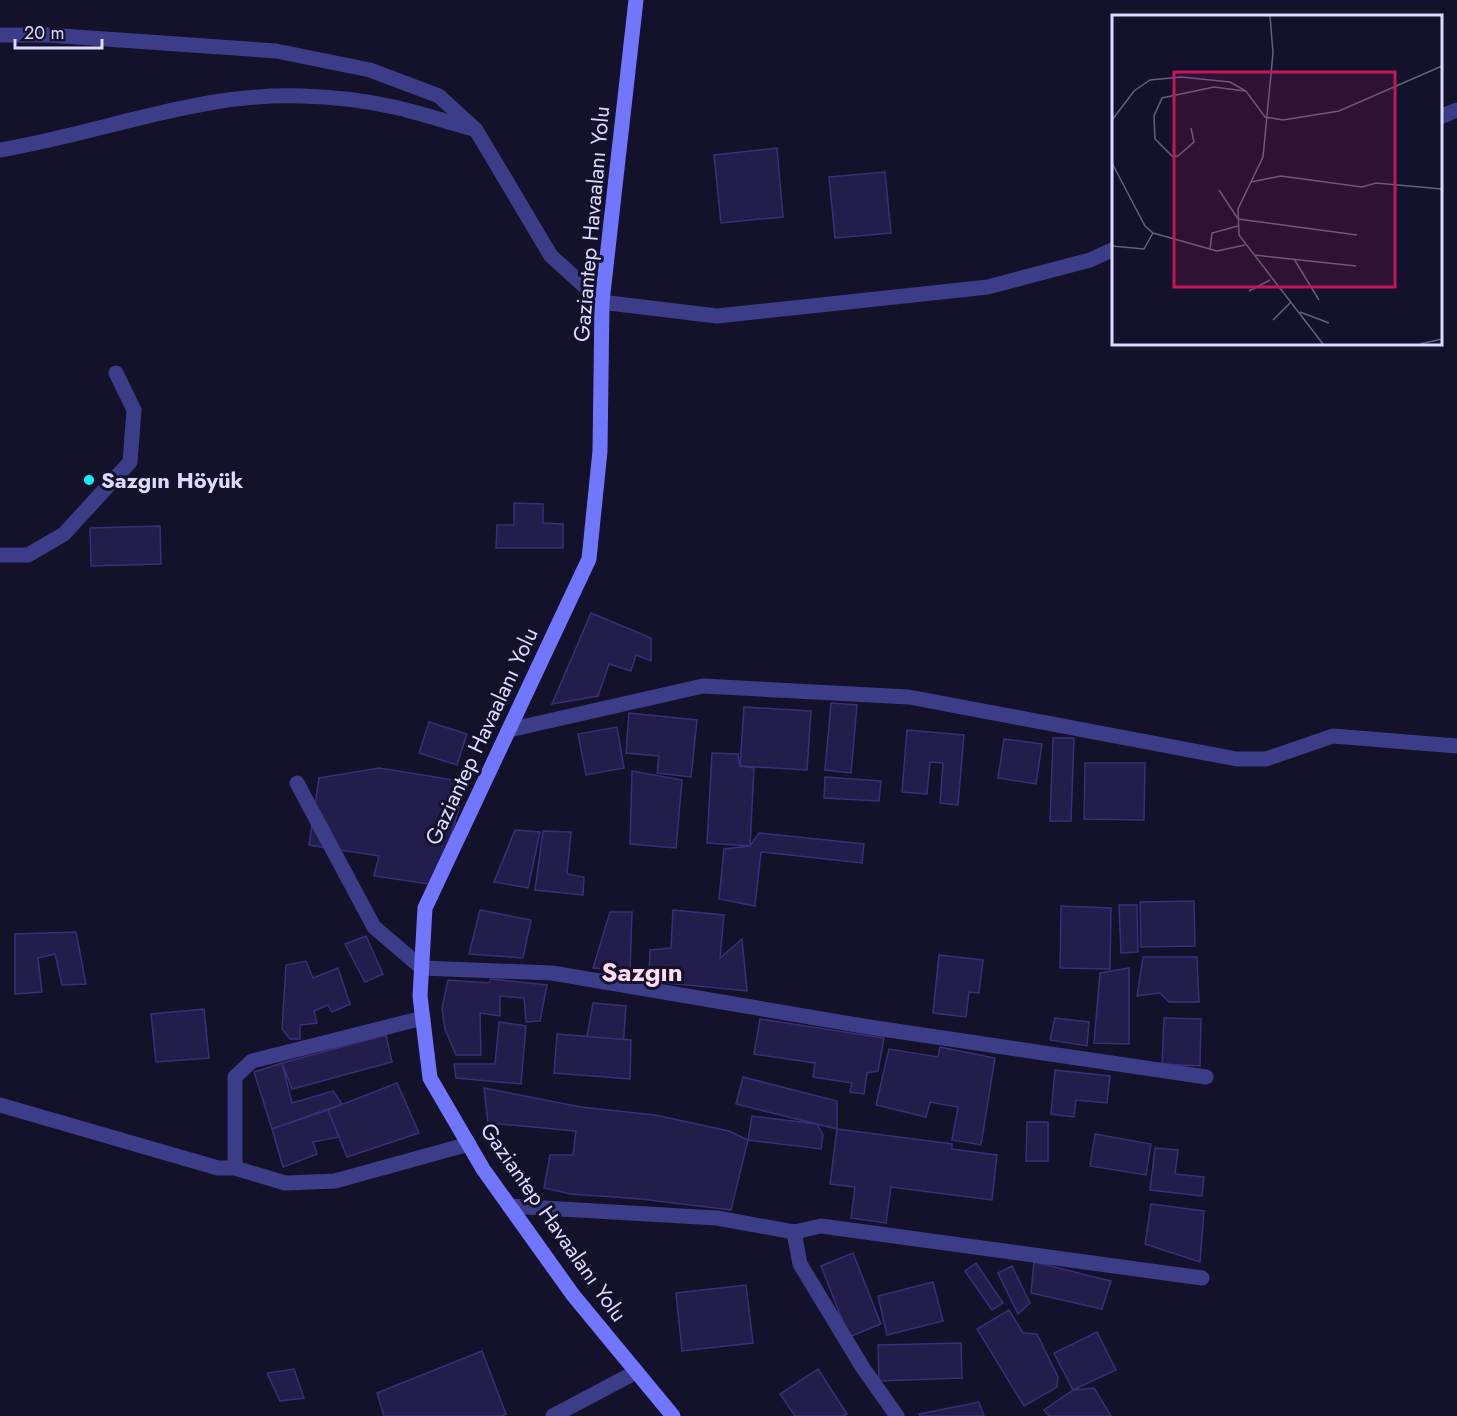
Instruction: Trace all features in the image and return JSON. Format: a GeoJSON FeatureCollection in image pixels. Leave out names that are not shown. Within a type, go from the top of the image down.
{"type":"FeatureCollection","features":[{"type":"Feature","properties":{"kind":"main road","name":"Gaziantep Havaalanı Yolu"},"geometry":{"type":"LineString","coordinates":[[636,0],[602,302],[600,451],[589,559],[425,908],[420,996],[429,1078],[483,1169],[573,1295],[673,1416]]}},
{"type":"Feature","properties":{"kind":"street"},"geometry":{"type":"LineString","coordinates":[[0,34],[48,34],[288,53],[370,70],[439,96],[476,130],[551,256],[602,302],[717,316],[988,287],[1090,260],[1112,249]]}},
{"type":"Feature","properties":{"kind":"street"},"geometry":{"type":"LineString","coordinates":[[0,150],[45,143],[209,103],[264,98],[322,97],[394,107],[476,130]]}},
{"type":"Feature","properties":{"kind":"street"},"geometry":{"type":"LineString","coordinates":[[1442,116],[1457,110]]}},
{"type":"Feature","properties":{"kind":"street"},"geometry":{"type":"LineString","coordinates":[[0,555],[28,555],[64,534],[130,462],[134,410],[116,374]]}},
{"type":"Feature","properties":{"kind":"street"},"geometry":{"type":"LineString","coordinates":[[508,730],[703,686],[909,696],[1237,759],[1266,759],[1333,736],[1457,746]]}},
{"type":"Feature","properties":{"kind":"street"},"geometry":{"type":"LineString","coordinates":[[297,783],[374,927],[422,968],[552,973],[869,1027],[1206,1077]]}},
{"type":"Feature","properties":{"kind":"street"},"geometry":{"type":"LineString","coordinates":[[235,1168],[235,1077],[252,1061],[423,1018]]}},
{"type":"Feature","properties":{"kind":"street"},"geometry":{"type":"LineString","coordinates":[[0,1105],[218,1168],[235,1168],[285,1183],[335,1181],[469,1144]]}},
{"type":"Feature","properties":{"kind":"street"},"geometry":{"type":"LineString","coordinates":[[509,1206],[717,1218],[794,1233],[821,1226],[1202,1278]]}},
{"type":"Feature","properties":{"kind":"street"},"geometry":{"type":"LineString","coordinates":[[794,1233],[800,1264],[863,1368],[897,1416]]}},
{"type":"Feature","properties":{"kind":"street"},"geometry":{"type":"LineString","coordinates":[[553,1416],[636,1372]]}},
{"type":"Feature","properties":{"kind":"building"},"geometry":{"type":"Polygon","coordinates":[[[777,148],[783,217],[721,223],[714,155],[777,148]]]}},
{"type":"Feature","properties":{"kind":"building"},"geometry":{"type":"Polygon","coordinates":[[[885,172],[891,233],[835,238],[829,177],[885,172]]]}},
{"type":"Feature","properties":{"kind":"building"},"geometry":{"type":"Polygon","coordinates":[[[514,503],[543,504],[543,523],[563,524],[563,548],[496,548],[497,525],[514,525],[514,503]]]}},
{"type":"Feature","properties":{"kind":"building"},"geometry":{"type":"Polygon","coordinates":[[[160,526],[161,564],[91,566],[90,528],[160,526]]]}},
{"type":"Feature","properties":{"kind":"building"},"geometry":{"type":"Polygon","coordinates":[[[591,613],[651,638],[651,661],[636,655],[631,671],[609,664],[598,696],[552,704],[591,613]]]}},
{"type":"Feature","properties":{"kind":"building"},"geometry":{"type":"Polygon","coordinates":[[[831,703],[857,705],[851,773],[825,770],[831,703]]]}},
{"type":"Feature","properties":{"kind":"building"},"geometry":{"type":"Polygon","coordinates":[[[744,707],[811,711],[807,770],[740,766],[744,707]]]}},
{"type":"Feature","properties":{"kind":"building"},"geometry":{"type":"Polygon","coordinates":[[[629,713],[697,720],[691,777],[657,773],[659,756],[626,753],[629,713]]]}},
{"type":"Feature","properties":{"kind":"building"},"geometry":{"type":"Polygon","coordinates":[[[429,722],[467,734],[457,765],[419,753],[429,722]]]}},
{"type":"Feature","properties":{"kind":"building"},"geometry":{"type":"Polygon","coordinates":[[[617,727],[624,768],[586,775],[578,734],[617,727]]]}},
{"type":"Feature","properties":{"kind":"building"},"geometry":{"type":"Polygon","coordinates":[[[907,730],[964,735],[958,805],[940,803],[943,763],[930,762],[927,794],[902,792],[907,730]]]}},
{"type":"Feature","properties":{"kind":"building"},"geometry":{"type":"Polygon","coordinates":[[[1053,738],[1074,738],[1071,821],[1050,821],[1053,738]]]}},
{"type":"Feature","properties":{"kind":"building"},"geometry":{"type":"Polygon","coordinates":[[[1004,739],[1042,744],[1036,784],[998,778],[1004,739]]]}},
{"type":"Feature","properties":{"kind":"building"},"geometry":{"type":"Polygon","coordinates":[[[712,753],[738,754],[740,766],[754,768],[750,846],[707,843],[712,753]]]}},
{"type":"Feature","properties":{"kind":"building"},"geometry":{"type":"Polygon","coordinates":[[[1085,763],[1145,763],[1144,820],[1084,819],[1085,763]]]}},
{"type":"Feature","properties":{"kind":"building"},"geometry":{"type":"Polygon","coordinates":[[[379,768],[467,782],[436,885],[374,876],[379,856],[309,845],[319,778],[379,768]]]}},
{"type":"Feature","properties":{"kind":"building"},"geometry":{"type":"Polygon","coordinates":[[[632,771],[682,780],[676,848],[630,844],[632,771]]]}},
{"type":"Feature","properties":{"kind":"building"},"geometry":{"type":"Polygon","coordinates":[[[825,777],[881,781],[879,801],[824,798],[825,777]]]}},
{"type":"Feature","properties":{"kind":"building"},"geometry":{"type":"Polygon","coordinates":[[[515,830],[540,832],[528,888],[494,882],[515,830]]]}},
{"type":"Feature","properties":{"kind":"building"},"geometry":{"type":"Polygon","coordinates":[[[543,831],[571,832],[567,874],[584,877],[583,895],[535,890],[543,831]]]}},
{"type":"Feature","properties":{"kind":"building"},"geometry":{"type":"Polygon","coordinates":[[[759,833],[864,844],[862,863],[761,852],[755,906],[719,899],[724,849],[750,846],[759,833]]]}},
{"type":"Feature","properties":{"kind":"building"},"geometry":{"type":"Polygon","coordinates":[[[1194,901],[1195,946],[1141,947],[1140,902],[1194,901]]]}},
{"type":"Feature","properties":{"kind":"building"},"geometry":{"type":"Polygon","coordinates":[[[1119,905],[1137,905],[1138,952],[1121,953],[1119,905]]]}},
{"type":"Feature","properties":{"kind":"building"},"geometry":{"type":"Polygon","coordinates":[[[1061,906],[1111,908],[1110,969],[1060,968],[1061,906]]]}},
{"type":"Feature","properties":{"kind":"building"},"geometry":{"type":"Polygon","coordinates":[[[480,910],[531,920],[523,958],[469,954],[480,910]]]}},
{"type":"Feature","properties":{"kind":"building"},"geometry":{"type":"Polygon","coordinates":[[[673,910],[724,915],[720,958],[742,939],[747,991],[667,983],[649,975],[650,950],[671,948],[673,910]]]}},
{"type":"Feature","properties":{"kind":"building"},"geometry":{"type":"Polygon","coordinates":[[[610,912],[632,912],[630,971],[593,968],[610,912]]]}},
{"type":"Feature","properties":{"kind":"building"},"geometry":{"type":"Polygon","coordinates":[[[76,932],[86,984],[62,985],[55,954],[38,958],[42,992],[15,994],[15,934],[76,932]]]}},
{"type":"Feature","properties":{"kind":"building"},"geometry":{"type":"Polygon","coordinates":[[[366,936],[383,974],[365,982],[345,944],[366,936]]]}},
{"type":"Feature","properties":{"kind":"building"},"geometry":{"type":"Polygon","coordinates":[[[939,955],[983,960],[979,993],[969,992],[966,1017],[933,1013],[939,955]]]}},
{"type":"Feature","properties":{"kind":"building"},"geometry":{"type":"Polygon","coordinates":[[[1143,957],[1197,957],[1199,1002],[1169,1002],[1160,993],[1137,996],[1143,957]]]}},
{"type":"Feature","properties":{"kind":"building"},"geometry":{"type":"Polygon","coordinates":[[[306,961],[313,978],[338,968],[350,1004],[332,1012],[328,1005],[314,1011],[317,1023],[300,1025],[300,1039],[290,1039],[282,1029],[286,965],[306,961]]]}},
{"type":"Feature","properties":{"kind":"building"},"geometry":{"type":"Polygon","coordinates":[[[1129,968],[1129,1044],[1094,1043],[1100,973],[1129,968]]]}},
{"type":"Feature","properties":{"kind":"building"},"geometry":{"type":"Polygon","coordinates":[[[491,979],[547,985],[540,1021],[526,1022],[524,998],[500,996],[500,1016],[480,1013],[481,1055],[456,1055],[445,1029],[442,1008],[448,980],[489,983],[491,979]]]}},
{"type":"Feature","properties":{"kind":"building"},"geometry":{"type":"Polygon","coordinates":[[[593,1003],[626,1006],[623,1047],[586,1042],[593,1003]]]}},
{"type":"Feature","properties":{"kind":"building"},"geometry":{"type":"Polygon","coordinates":[[[204,1009],[209,1058],[156,1062],[151,1014],[204,1009]]]}},
{"type":"Feature","properties":{"kind":"building"},"geometry":{"type":"Polygon","coordinates":[[[1055,1018],[1089,1022],[1087,1046],[1050,1040],[1055,1018]]]}},
{"type":"Feature","properties":{"kind":"building"},"geometry":{"type":"Polygon","coordinates":[[[1164,1018],[1201,1019],[1200,1066],[1162,1064],[1164,1018]]]}},
{"type":"Feature","properties":{"kind":"building"},"geometry":{"type":"Polygon","coordinates":[[[760,1019],[884,1038],[878,1071],[867,1073],[864,1094],[850,1092],[852,1083],[813,1077],[815,1063],[754,1054],[760,1019]]]}},
{"type":"Feature","properties":{"kind":"building"},"geometry":{"type":"Polygon","coordinates":[[[499,1022],[526,1026],[521,1084],[456,1078],[454,1064],[495,1064],[499,1022]]]}},
{"type":"Feature","properties":{"kind":"building"},"geometry":{"type":"Polygon","coordinates":[[[557,1034],[631,1040],[630,1079],[554,1073],[557,1034]]]}},
{"type":"Feature","properties":{"kind":"building"},"geometry":{"type":"Polygon","coordinates":[[[386,1035],[392,1062],[292,1089],[282,1063],[386,1035]]]}},
{"type":"Feature","properties":{"kind":"building"},"geometry":{"type":"Polygon","coordinates":[[[940,1047],[995,1058],[981,1145],[952,1140],[958,1107],[930,1102],[926,1117],[876,1105],[889,1049],[938,1057],[940,1047]]]}},
{"type":"Feature","properties":{"kind":"building"},"geometry":{"type":"Polygon","coordinates":[[[282,1063],[292,1103],[333,1091],[342,1104],[272,1129],[254,1072],[282,1063]]]}},
{"type":"Feature","properties":{"kind":"building"},"geometry":{"type":"Polygon","coordinates":[[[1055,1070],[1110,1076],[1107,1103],[1076,1100],[1074,1117],[1051,1114],[1055,1070]]]}},
{"type":"Feature","properties":{"kind":"building"},"geometry":{"type":"Polygon","coordinates":[[[743,1077],[837,1101],[837,1129],[736,1104],[743,1077]]]}},
{"type":"Feature","properties":{"kind":"building"},"geometry":{"type":"Polygon","coordinates":[[[397,1083],[419,1133],[347,1157],[328,1110],[397,1083]]]}},
{"type":"Feature","properties":{"kind":"building"},"geometry":{"type":"Polygon","coordinates":[[[484,1088],[581,1107],[655,1115],[729,1131],[748,1140],[731,1210],[641,1199],[571,1194],[544,1188],[550,1155],[573,1155],[576,1131],[488,1123],[484,1088]]]}},
{"type":"Feature","properties":{"kind":"building"},"geometry":{"type":"Polygon","coordinates":[[[328,1110],[339,1137],[313,1142],[317,1154],[283,1167],[272,1129],[328,1110]]]}},
{"type":"Feature","properties":{"kind":"building"},"geometry":{"type":"Polygon","coordinates":[[[752,1116],[817,1124],[823,1135],[821,1149],[748,1140],[752,1116]]]}},
{"type":"Feature","properties":{"kind":"building"},"geometry":{"type":"Polygon","coordinates":[[[1027,1122],[1048,1122],[1048,1161],[1026,1161],[1027,1122]]]}},
{"type":"Feature","properties":{"kind":"building"},"geometry":{"type":"Polygon","coordinates":[[[837,1129],[952,1144],[952,1149],[997,1155],[992,1200],[891,1187],[886,1223],[851,1218],[855,1187],[830,1184],[837,1129]]]}},
{"type":"Feature","properties":{"kind":"building"},"geometry":{"type":"Polygon","coordinates":[[[1095,1134],[1151,1144],[1146,1175],[1090,1166],[1095,1134]]]}},
{"type":"Feature","properties":{"kind":"building"},"geometry":{"type":"Polygon","coordinates":[[[1155,1148],[1178,1150],[1175,1174],[1204,1177],[1202,1196],[1150,1190],[1155,1148]]]}},
{"type":"Feature","properties":{"kind":"building"},"geometry":{"type":"Polygon","coordinates":[[[1151,1204],[1204,1211],[1200,1262],[1145,1244],[1151,1204]]]}},
{"type":"Feature","properties":{"kind":"building"},"geometry":{"type":"Polygon","coordinates":[[[853,1253],[881,1324],[849,1337],[821,1266],[853,1253]]]}},
{"type":"Feature","properties":{"kind":"building"},"geometry":{"type":"Polygon","coordinates":[[[1034,1262],[1111,1281],[1102,1309],[1031,1293],[1034,1262]]]}},
{"type":"Feature","properties":{"kind":"building"},"geometry":{"type":"Polygon","coordinates":[[[976,1263],[1003,1303],[992,1310],[965,1271],[976,1263]]]}},
{"type":"Feature","properties":{"kind":"building"},"geometry":{"type":"Polygon","coordinates":[[[1012,1266],[1030,1303],[1018,1314],[998,1273],[1012,1266]]]}},
{"type":"Feature","properties":{"kind":"building"},"geometry":{"type":"Polygon","coordinates":[[[933,1282],[943,1321],[887,1335],[878,1296],[933,1282]]]}},
{"type":"Feature","properties":{"kind":"building"},"geometry":{"type":"Polygon","coordinates":[[[746,1285],[753,1343],[682,1351],[676,1293],[746,1285]]]}},
{"type":"Feature","properties":{"kind":"building"},"geometry":{"type":"Polygon","coordinates":[[[1009,1310],[1023,1333],[1037,1334],[1058,1377],[1057,1387],[1024,1406],[977,1329],[1009,1310]]]}},
{"type":"Feature","properties":{"kind":"building"},"geometry":{"type":"Polygon","coordinates":[[[1097,1332],[1116,1370],[1073,1390],[1054,1353],[1097,1332]]]}},
{"type":"Feature","properties":{"kind":"building"},"geometry":{"type":"Polygon","coordinates":[[[961,1343],[962,1378],[879,1381],[878,1345],[961,1343]]]}},
{"type":"Feature","properties":{"kind":"building"},"geometry":{"type":"Polygon","coordinates":[[[482,1351],[506,1414],[502,1416],[384,1416],[377,1393],[482,1351]]]}},
{"type":"Feature","properties":{"kind":"building"},"geometry":{"type":"Polygon","coordinates":[[[294,1369],[304,1398],[280,1401],[267,1373],[294,1369]]]}},
{"type":"Feature","properties":{"kind":"building"},"geometry":{"type":"Polygon","coordinates":[[[818,1369],[847,1414],[843,1416],[795,1416],[780,1394],[818,1369]]]}},
{"type":"Feature","properties":{"kind":"building"},"geometry":{"type":"Polygon","coordinates":[[[1094,1388],[1111,1416],[1049,1416],[1044,1410],[1073,1390],[1094,1388]]]}},
{"type":"Feature","properties":{"kind":"building"},"geometry":{"type":"Polygon","coordinates":[[[979,1402],[984,1416],[920,1416],[919,1414],[979,1402]]]}},
{"type":"Feature","properties":{"kind":"place","name":"Sazgın Höyük"},"geometry":{"type":"Point","coordinates":[89,480]}},
{"type":"Feature","properties":{"kind":"district","name":"Sazgın"},"geometry":{"type":"Point","coordinates":[642,972]}}]}
